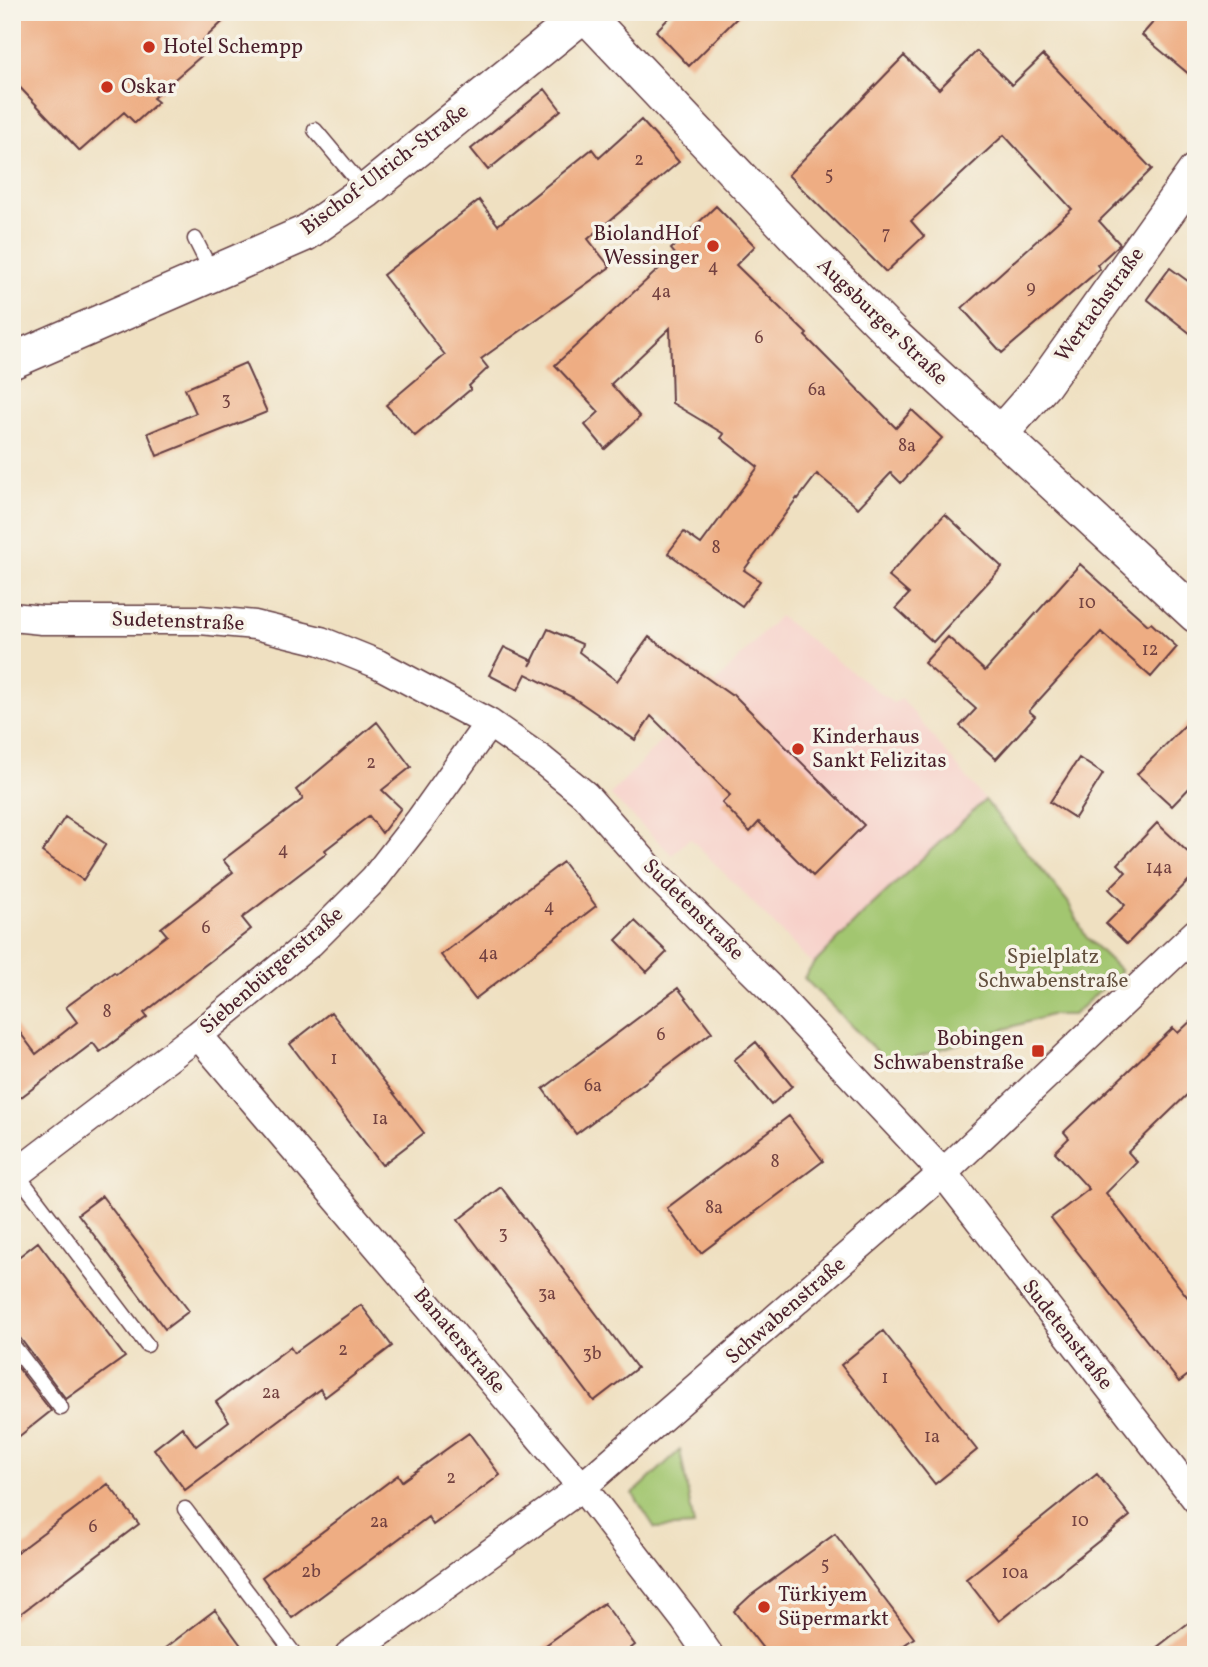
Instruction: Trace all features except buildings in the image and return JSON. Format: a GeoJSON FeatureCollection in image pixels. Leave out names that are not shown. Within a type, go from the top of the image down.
{"type":"FeatureCollection","features":[{"type":"Feature","properties":{"kind":"street","name":"Bischof-Ulrich-Straße"},"geometry":{"type":"LineString","coordinates":[[12,361],[306,233],[366,191],[584,13]]}},
{"type":"Feature","properties":{"kind":"street","name":"Augsburger Straße"},"geometry":{"type":"LineString","coordinates":[[584,13],[841,284],[1196,615]]}},
{"type":"Feature","properties":{"kind":"street","name":"Wertachstraße"},"geometry":{"type":"LineString","coordinates":[[1000,434],[1044,384],[1196,171]]}},
{"type":"Feature","properties":{"kind":"street","name":"Sudetenstraße"},"geometry":{"type":"LineString","coordinates":[[12,617],[42,620],[200,620],[255,625],[320,641],[378,664],[489,723],[542,760],[585,795],[653,872],[769,987],[943,1173],[1196,1499]]}},
{"type":"Feature","properties":{"kind":"street","name":"Siebenbürgerstraße"},"geometry":{"type":"LineString","coordinates":[[15,1176],[198,1035],[310,943],[374,879],[428,810],[489,723]]}},
{"type":"Feature","properties":{"kind":"street","name":"Schwabenstraße"},"geometry":{"type":"LineString","coordinates":[[349,1655],[582,1487],[943,1173],[1196,933]]}},
{"type":"Feature","properties":{"kind":"street","name":"Banaterstraße"},"geometry":{"type":"LineString","coordinates":[[198,1035],[582,1487],[709,1655]]}},
{"type":"Feature","properties":{"kind":"lane"},"geometry":{"type":"LineString","coordinates":[[315,130],[366,191]]}},
{"type":"Feature","properties":{"kind":"lane"},"geometry":{"type":"LineString","coordinates":[[195,239],[213,275]]}},
{"type":"Feature","properties":{"kind":"lane"},"geometry":{"type":"LineString","coordinates":[[15,1176],[147,1345]]}},
{"type":"Feature","properties":{"kind":"lane"},"geometry":{"type":"LineString","coordinates":[[12,1344],[61,1408]]}},
{"type":"Feature","properties":{"kind":"lane"},"geometry":{"type":"LineString","coordinates":[[183,1510],[295,1655]]}},
{"type":"Feature","properties":{"kind":"shaded area","name":"Kinderhaus Sankt Felizitas"},"geometry":{"type":"Polygon","coordinates":[[[779,616],[893,703],[902,699],[985,800],[869,908],[813,965],[690,838],[672,855],[610,795],[779,616]]]}},
{"type":"Feature","properties":{"kind":"green space","name":"Spielplatz Schwabenstraße"},"geometry":{"type":"Polygon","coordinates":[[[985,800],[1068,902],[1086,937],[1121,971],[1073,1015],[1050,1015],[890,1065],[804,978],[813,965],[869,908],[985,800]]]}},
{"type":"Feature","properties":{"kind":"green space"},"geometry":{"type":"Polygon","coordinates":[[[680,1450],[694,1526],[655,1528],[633,1494],[680,1450]]]}},
{"type":"Feature","properties":{"kind":"place","name":"Hotel Schempp"},"geometry":{"type":"Point","coordinates":[149,47]}},
{"type":"Feature","properties":{"kind":"place","name":"Oskar"},"geometry":{"type":"Point","coordinates":[107,87]}},
{"type":"Feature","properties":{"kind":"place","name":"BiolandHof Wessinger"},"geometry":{"type":"Point","coordinates":[713,246]}},
{"type":"Feature","properties":{"kind":"place","name":"Kinderhaus Sankt Felizitas"},"geometry":{"type":"Point","coordinates":[798,749]}},
{"type":"Feature","properties":{"kind":"place","name":"Bobingen Schwabenstraße"},"geometry":{"type":"Point","coordinates":[1038,1051]}},
{"type":"Feature","properties":{"kind":"place","name":"Türkiyem Süpermarkt"},"geometry":{"type":"Point","coordinates":[764,1607]}}]}
